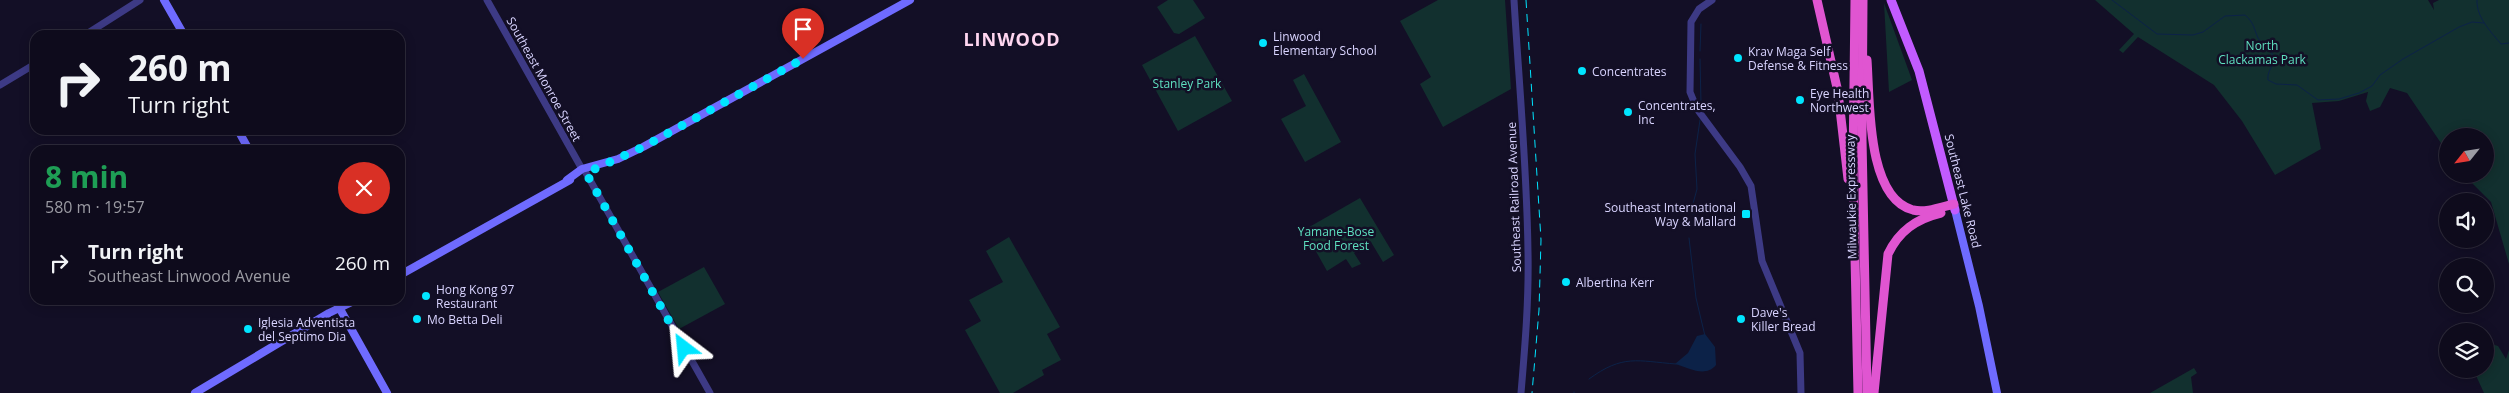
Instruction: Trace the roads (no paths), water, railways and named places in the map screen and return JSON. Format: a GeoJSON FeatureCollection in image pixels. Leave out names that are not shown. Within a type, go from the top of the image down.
{"type":"FeatureCollection","features":[{"type":"Feature","properties":{"kind":"highway"},"geometry":{"type":"LineString","coordinates":[[1817,0],[1838,92],[1855,236]]}},
{"type":"Feature","properties":{"kind":"highway","name":"Milwaukie Expressway"},"geometry":{"type":"LineString","coordinates":[[1855,0],[1853,102],[1858,393]]}},
{"type":"Feature","properties":{"kind":"highway","name":"Milwaukie Expressway"},"geometry":{"type":"LineString","coordinates":[[1864,0],[1862,129],[1867,393]]}},
{"type":"Feature","properties":{"kind":"highway"},"geometry":{"type":"LineString","coordinates":[[1863,11],[1874,149],[1883,182],[1893,198],[1914,210],[1955,207]]}},
{"type":"Feature","properties":{"kind":"highway"},"geometry":{"type":"LineString","coordinates":[[1874,393],[1888,254],[1898,237],[1910,225],[1955,207]]}},
{"type":"Feature","properties":{"kind":"main road"},"geometry":{"type":"LineString","coordinates":[[164,0],[181,30]]}},
{"type":"Feature","properties":{"kind":"main road"},"geometry":{"type":"LineString","coordinates":[[405,272],[566,180],[643,147],[910,0]]}},
{"type":"Feature","properties":{"kind":"main road","name":"Southeast Lake Road"},"geometry":{"type":"LineString","coordinates":[[1891,0],[1919,71],[1978,301],[1997,393]]}},
{"type":"Feature","properties":{"kind":"main road"},"geometry":{"type":"LineString","coordinates":[[338,305],[387,393]]}},
{"type":"Feature","properties":{"kind":"main road"},"geometry":{"type":"LineString","coordinates":[[195,393],[347,305]]}},
{"type":"Feature","properties":{"kind":"street"},"geometry":{"type":"LineString","coordinates":[[93,30],[140,0]]}},
{"type":"Feature","properties":{"kind":"street","name":"Southeast Monroe Street"},"geometry":{"type":"LineString","coordinates":[[487,0],[710,393]]}},
{"type":"Feature","properties":{"kind":"street","name":"Southeast Railroad Avenue"},"geometry":{"type":"LineString","coordinates":[[1514,0],[1525,148],[1528,251],[1528,303],[1521,393]]}},
{"type":"Feature","properties":{"kind":"street"},"geometry":{"type":"LineString","coordinates":[[1712,0],[1699,9],[1691,22],[1690,92],[1697,109],[1740,167],[1751,186],[1762,261],[1800,353],[1802,393]]}},
{"type":"Feature","properties":{"kind":"street"},"geometry":{"type":"LineString","coordinates":[[0,85],[30,67]]}},
{"type":"Feature","properties":{"kind":"water"},"geometry":{"type":"Polygon","coordinates":[[[1705,334],[1715,347],[1716,365],[1712,369],[1707,371],[1692,370],[1675,364],[1688,353],[1697,336],[1705,334]]]}},
{"type":"Feature","properties":{"kind":"waterway"},"geometry":{"type":"LineString","coordinates":[[2112,0],[2157,34],[2193,35],[2203,32],[2225,16],[2245,15],[2252,23],[2260,41],[2272,54],[2273,61],[2268,80],[2276,84],[2297,85],[2318,100],[2339,99],[2359,93],[2372,86],[2380,75],[2403,59],[2459,27],[2472,22],[2484,23]]}},
{"type":"Feature","properties":{"kind":"waterway"},"geometry":{"type":"LineString","coordinates":[[2477,0],[2479,12],[2489,29],[2501,44],[2509,43]]}},
{"type":"Feature","properties":{"kind":"waterway"},"geometry":{"type":"LineString","coordinates":[[1700,51],[1701,24]]}},
{"type":"Feature","properties":{"kind":"waterway"},"geometry":{"type":"LineString","coordinates":[[1700,59],[1701,103]]}},
{"type":"Feature","properties":{"kind":"waterway"},"geometry":{"type":"LineString","coordinates":[[1693,223],[1694,216],[1691,211],[1697,189],[1695,154],[1700,120]]}},
{"type":"Feature","properties":{"kind":"waterway"},"geometry":{"type":"LineString","coordinates":[[1689,238],[1696,298],[1705,336]]}},
{"type":"Feature","properties":{"kind":"waterway"},"geometry":{"type":"LineString","coordinates":[[1589,379],[1621,362],[1640,361],[1676,364]]}},
{"type":"Feature","properties":{"kind":"railway"},"geometry":{"type":"LineString","coordinates":[[1526,0],[1541,240],[1539,310],[1532,393]]}},
{"type":"Feature","properties":{"kind":"place","name":"Linwood Elementary School"},"geometry":{"type":"Point","coordinates":[1263,43]}},
{"type":"Feature","properties":{"kind":"place","name":"Krav Maga Self Defense & Fitness"},"geometry":{"type":"Point","coordinates":[1738,58]}},
{"type":"Feature","properties":{"kind":"place","name":"Concentrates"},"geometry":{"type":"Point","coordinates":[1582,71]}},
{"type":"Feature","properties":{"kind":"place","name":"Eye Health Northwest"},"geometry":{"type":"Point","coordinates":[1800,100]}},
{"type":"Feature","properties":{"kind":"place","name":"Concentrates, Inc"},"geometry":{"type":"Point","coordinates":[1628,112]}},
{"type":"Feature","properties":{"kind":"place","name":"Southeast International Way & Mallard"},"geometry":{"type":"Point","coordinates":[1746,214]}},
{"type":"Feature","properties":{"kind":"place","name":"Albertina Kerr"},"geometry":{"type":"Point","coordinates":[1566,282]}},
{"type":"Feature","properties":{"kind":"place","name":"Hong Kong 97 Restaurant"},"geometry":{"type":"Point","coordinates":[426,296]}},
{"type":"Feature","properties":{"kind":"place","name":"Mo Betta Deli"},"geometry":{"type":"Point","coordinates":[417,319]}},
{"type":"Feature","properties":{"kind":"place","name":"Dave's Killer Bread"},"geometry":{"type":"Point","coordinates":[1741,319]}},
{"type":"Feature","properties":{"kind":"place","name":"Iglesia Adventista del Septimo Dia"},"geometry":{"type":"Point","coordinates":[248,329]}},
{"type":"Feature","properties":{"kind":"district","name":"LINWOOD"},"geometry":{"type":"Point","coordinates":[1012,39]}},
{"type":"Feature","properties":{"kind":"park label","name":"North Clackamas Park"},"geometry":{"type":"Point","coordinates":[2262,52]}},
{"type":"Feature","properties":{"kind":"park label","name":"Stanley Park"},"geometry":{"type":"Point","coordinates":[1187,83]}},
{"type":"Feature","properties":{"kind":"park label","name":"Yamane-Bose Food Forest"},"geometry":{"type":"Point","coordinates":[1336,238]}}]}
